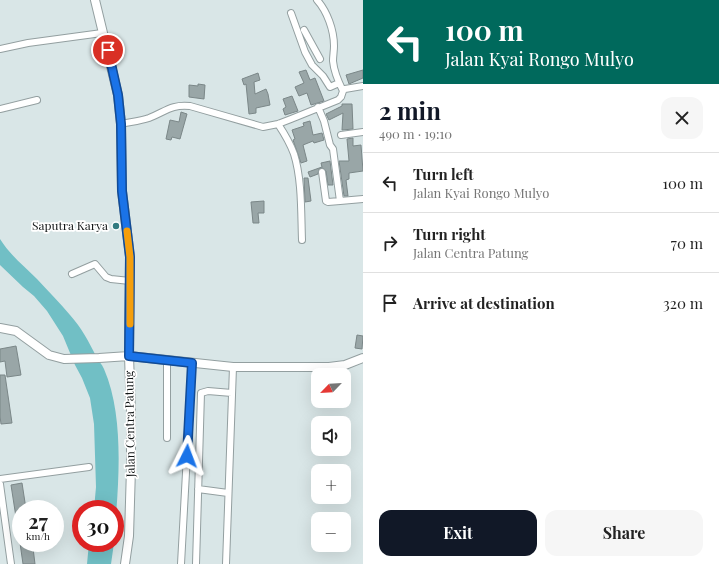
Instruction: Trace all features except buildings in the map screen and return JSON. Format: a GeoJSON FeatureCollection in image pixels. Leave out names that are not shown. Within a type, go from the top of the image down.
{"type":"FeatureCollection","features":[{"type":"Feature","properties":{"kind":"street","name":"Jalan Centra Patung"},"geometry":{"type":"LineString","coordinates":[[95,0],[118,95],[121,124],[122,191],[130,257],[129,356],[131,475],[129,536],[125,564]]}},
{"type":"Feature","properties":{"kind":"street"},"geometry":{"type":"LineString","coordinates":[[121,124],[148,118],[180,105],[190,106],[256,126],[263,126],[278,124],[338,100],[343,91],[335,74],[333,60],[333,32],[324,10],[317,0]]}},
{"type":"Feature","properties":{"kind":"street"},"geometry":{"type":"LineString","coordinates":[[291,13],[299,31],[302,44],[312,65],[323,76],[330,87],[339,83]]}},
{"type":"Feature","properties":{"kind":"street"},"geometry":{"type":"LineString","coordinates":[[304,30],[320,59]]}},
{"type":"Feature","properties":{"kind":"street"},"geometry":{"type":"LineString","coordinates":[[0,49],[28,42],[102,33]]}},
{"type":"Feature","properties":{"kind":"street"},"geometry":{"type":"LineString","coordinates":[[343,91],[350,88],[363,86]]}},
{"type":"Feature","properties":{"kind":"street"},"geometry":{"type":"LineString","coordinates":[[0,109],[37,100]]}},
{"type":"Feature","properties":{"kind":"street"},"geometry":{"type":"LineString","coordinates":[[318,107],[324,121],[330,145],[333,149],[340,201]]}},
{"type":"Feature","properties":{"kind":"street"},"geometry":{"type":"LineString","coordinates":[[278,124],[294,155],[300,200],[302,240]]}},
{"type":"Feature","properties":{"kind":"street"},"geometry":{"type":"LineString","coordinates":[[341,135],[363,132]]}},
{"type":"Feature","properties":{"kind":"street"},"geometry":{"type":"LineString","coordinates":[[322,172],[326,201],[363,199]]}},
{"type":"Feature","properties":{"kind":"street"},"geometry":{"type":"LineString","coordinates":[[72,274],[95,264],[106,277],[130,281]]}},
{"type":"Feature","properties":{"kind":"street"},"geometry":{"type":"LineString","coordinates":[[0,328],[16,331],[38,348],[57,358],[72,359],[129,356],[233,367],[329,367],[345,365],[363,358]]}},
{"type":"Feature","properties":{"kind":"street"},"geometry":{"type":"LineString","coordinates":[[167,359],[167,438]]}},
{"type":"Feature","properties":{"kind":"street"},"geometry":{"type":"LineString","coordinates":[[181,564],[192,363]]}},
{"type":"Feature","properties":{"kind":"street"},"geometry":{"type":"LineString","coordinates":[[226,564],[233,367]]}},
{"type":"Feature","properties":{"kind":"street"},"geometry":{"type":"LineString","coordinates":[[196,564],[201,393],[208,391],[232,393]]}},
{"type":"Feature","properties":{"kind":"street"},"geometry":{"type":"LineString","coordinates":[[0,479],[89,467]]}},
{"type":"Feature","properties":{"kind":"street"},"geometry":{"type":"LineString","coordinates":[[0,484],[3,539],[11,564]]}},
{"type":"Feature","properties":{"kind":"street"},"geometry":{"type":"LineString","coordinates":[[198,489],[228,493]]}},
{"type":"Feature","properties":{"kind":"water"},"geometry":{"type":"Polygon","coordinates":[[[0,239],[74,320],[91,345],[104,369],[115,406],[119,468],[117,500],[95,500],[96,487],[94,424],[90,398],[63,336],[47,311],[34,296],[0,265],[0,239]]]}},
{"type":"Feature","properties":{"kind":"water"},"geometry":{"type":"Polygon","coordinates":[[[88,552],[113,552],[111,564],[87,564],[88,552]]]}},
{"type":"Feature","properties":{"kind":"slow traffic"},"geometry":{"type":"LineString","coordinates":[[127,231],[130,257],[130,324]]}},
{"type":"Feature","properties":{"kind":"place","name":"Saputra Karya"},"geometry":{"type":"Point","coordinates":[116,226]}},
{"type":"Feature","properties":{"kind":"route"},"geometry":{"type":"LineString","coordinates":[[108,50],[118,95],[121,124],[122,191],[130,257],[129,356],[167,359],[192,363],[187,456]]}}]}
